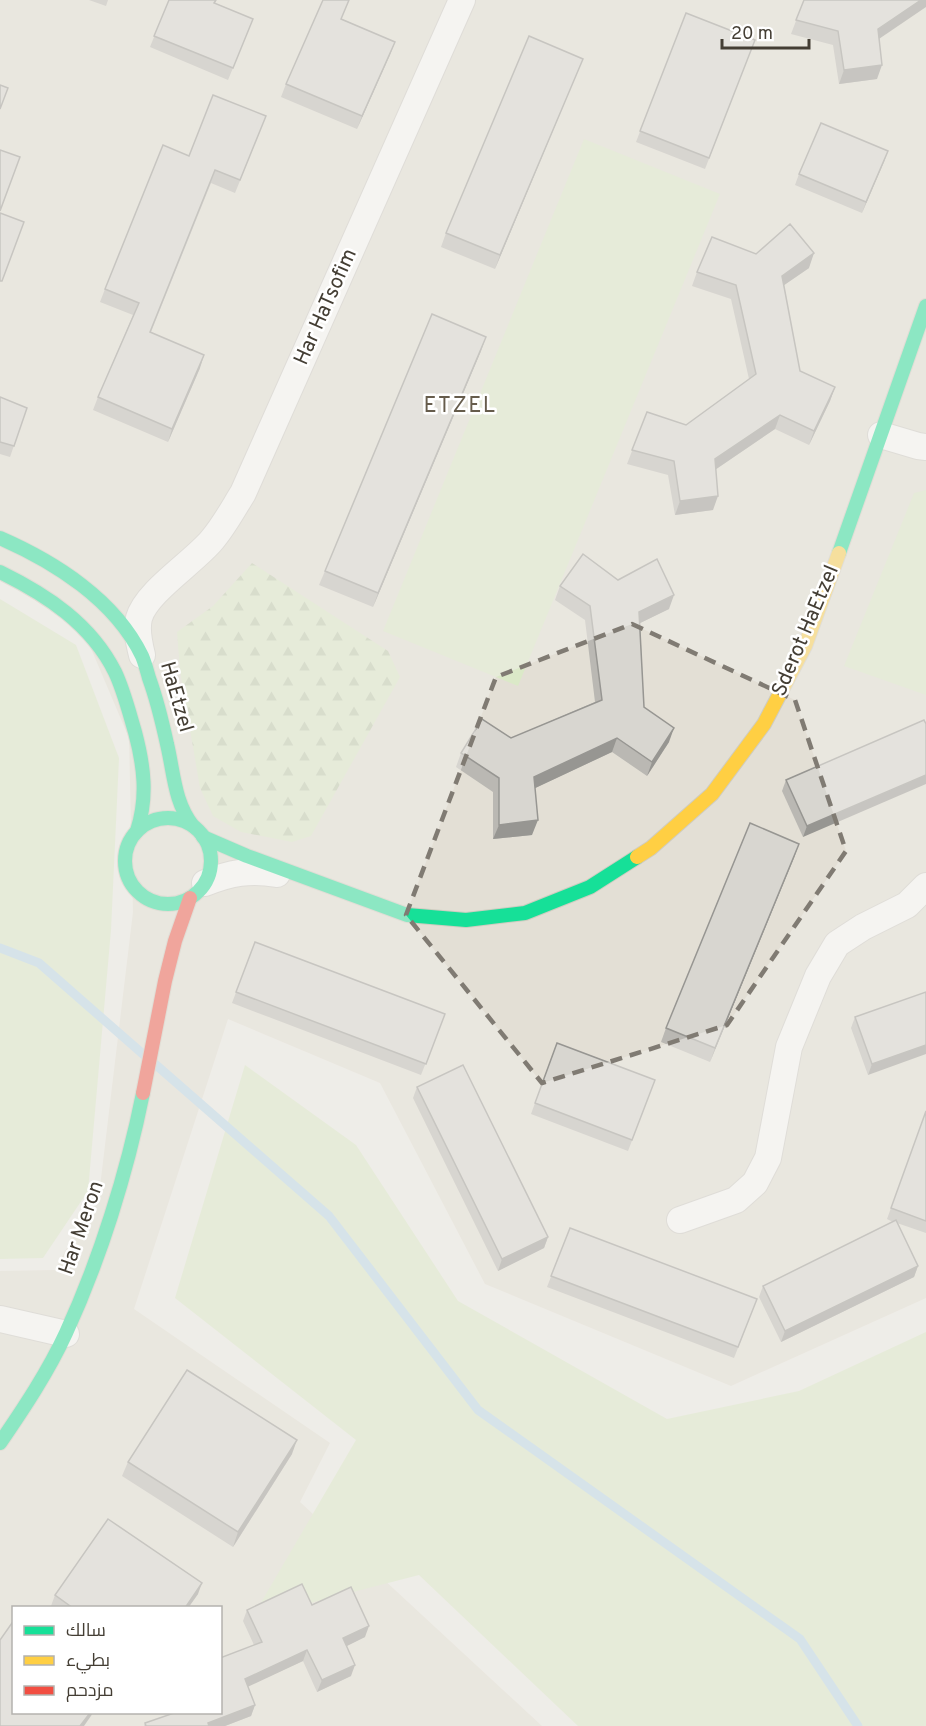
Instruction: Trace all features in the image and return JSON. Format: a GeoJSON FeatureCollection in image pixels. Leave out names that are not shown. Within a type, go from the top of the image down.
{"type":"FeatureCollection","features":[{"type":"Feature","properties":{"kind":"street","name":"Har HaTsofim"},"geometry":{"type":"LineString","coordinates":[[142,656],[138,634],[140,617],[146,604],[212,540],[243,493],[462,0]]}},
{"type":"Feature","properties":{"kind":"street","name":"Sderot HaEtzel"},"geometry":{"type":"LineString","coordinates":[[198,831],[226,848],[407,915],[466,920],[525,913],[590,887],[651,848],[712,794],[764,724],[805,646],[866,483],[926,306]]}},
{"type":"Feature","properties":{"kind":"street"},"geometry":{"type":"LineString","coordinates":[[881,435],[926,447]]}},
{"type":"Feature","properties":{"kind":"street"},"geometry":{"type":"LineString","coordinates":[[0,538],[30,551],[92,593],[108,597],[137,598],[156,592]]}},
{"type":"Feature","properties":{"kind":"street"},"geometry":{"type":"LineString","coordinates":[[0,572],[21,581],[59,606],[90,634],[115,672],[131,717],[146,787],[145,804],[137,831],[125,852],[125,867],[132,886],[142,896],[162,904],[177,904],[197,891],[210,870],[211,863],[209,849],[198,831],[180,820],[166,818],[152,821],[137,831]]}},
{"type":"Feature","properties":{"kind":"street","name":"HaEtzel"},"geometry":{"type":"LineString","coordinates":[[92,593],[112,611],[142,656],[159,707],[178,801],[185,816],[198,831]]}},
{"type":"Feature","properties":{"kind":"street","name":"Sderot HaEtzel"},"geometry":{"type":"LineString","coordinates":[[197,891],[224,875],[262,871],[311,880]]}},
{"type":"Feature","properties":{"kind":"street"},"geometry":{"type":"LineString","coordinates":[[680,1220],[736,1200],[755,1183],[768,1158],[789,1047],[818,976],[837,944],[863,927],[907,905],[926,886]]}},
{"type":"Feature","properties":{"kind":"street","name":"Har Meron"},"geometry":{"type":"LineString","coordinates":[[0,1443],[28,1404],[66,1334],[93,1267],[110,1219],[138,1116],[175,941],[197,891]]}},
{"type":"Feature","properties":{"kind":"street"},"geometry":{"type":"LineString","coordinates":[[142,896],[149,916]]}},
{"type":"Feature","properties":{"kind":"street","name":"Har Meron"},"geometry":{"type":"LineString","coordinates":[[158,950],[159,1008]]}},
{"type":"Feature","properties":{"kind":"street"},"geometry":{"type":"LineString","coordinates":[[0,1319],[66,1334]]}},
{"type":"Feature","properties":{"kind":"highlighted area"},"geometry":{"type":"Polygon","coordinates":[[[632,624],[795,700],[846,851],[727,1025],[542,1083],[406,915],[496,677],[632,624]]]}},
{"type":"Feature","properties":{"kind":"shaded area"},"geometry":{"type":"Polygon","coordinates":[[[0,0],[926,0],[926,1298],[731,1386],[485,1284],[380,1083],[228,1019],[134,1309],[330,1443],[300,1502],[542,1726],[0,1726],[0,1271],[55,1270],[100,1187],[133,912],[129,738],[84,632],[0,578],[0,0]]]}},
{"type":"Feature","properties":{"kind":"green space"},"geometry":{"type":"Polygon","coordinates":[[[584,139],[720,194],[518,686],[383,631],[584,139]]]}},
{"type":"Feature","properties":{"kind":"green space"},"geometry":{"type":"Polygon","coordinates":[[[926,490],[926,695],[844,666],[914,493],[926,490]]]}},
{"type":"Feature","properties":{"kind":"green space"},"geometry":{"type":"Polygon","coordinates":[[[252,563],[388,651],[400,677],[311,836],[292,842],[241,832],[213,816],[200,788],[180,671],[177,632],[213,606],[252,563]]]}},
{"type":"Feature","properties":{"kind":"green space"},"geometry":{"type":"Polygon","coordinates":[[[0,599],[76,645],[119,758],[111,930],[88,1191],[43,1258],[0,1259],[0,599]]]}},
{"type":"Feature","properties":{"kind":"green space"},"geometry":{"type":"Polygon","coordinates":[[[245,1065],[356,1145],[458,1301],[667,1419],[799,1391],[926,1332],[926,1726],[578,1726],[419,1575],[252,1618],[356,1440],[175,1298],[245,1065]]]}},
{"type":"Feature","properties":{"kind":"building"},"geometry":{"type":"Polygon","coordinates":[[[169,0],[216,0],[214,3],[253,19],[233,68],[154,36],[169,0]]]}},
{"type":"Feature","properties":{"kind":"building"},"geometry":{"type":"Polygon","coordinates":[[[323,0],[349,0],[341,19],[395,42],[362,116],[286,84],[323,0]]]}},
{"type":"Feature","properties":{"kind":"building"},"geometry":{"type":"Polygon","coordinates":[[[804,0],[921,0],[878,29],[882,65],[844,70],[838,31],[796,20],[804,0]]]}},
{"type":"Feature","properties":{"kind":"building"},"geometry":{"type":"Polygon","coordinates":[[[686,13],[755,40],[709,158],[640,131],[686,13]]]}},
{"type":"Feature","properties":{"kind":"building"},"geometry":{"type":"Polygon","coordinates":[[[529,36],[583,59],[500,255],[446,233],[529,36]]]}},
{"type":"Feature","properties":{"kind":"building"},"geometry":{"type":"Polygon","coordinates":[[[0,85],[8,88],[0,109],[0,85]]]}},
{"type":"Feature","properties":{"kind":"building"},"geometry":{"type":"Polygon","coordinates":[[[213,95],[266,116],[240,180],[215,170],[150,332],[204,355],[172,429],[98,397],[139,303],[105,289],[163,145],[189,156],[213,95]]]}},
{"type":"Feature","properties":{"kind":"building"},"geometry":{"type":"Polygon","coordinates":[[[821,123],[888,151],[866,202],[799,174],[821,123]]]}},
{"type":"Feature","properties":{"kind":"building"},"geometry":{"type":"Polygon","coordinates":[[[0,150],[20,157],[0,211],[0,150]]]}},
{"type":"Feature","properties":{"kind":"building"},"geometry":{"type":"Polygon","coordinates":[[[0,213],[24,222],[2,281],[0,281],[0,213]]]}},
{"type":"Feature","properties":{"kind":"building"},"geometry":{"type":"Polygon","coordinates":[[[790,224],[814,253],[782,276],[800,371],[835,387],[814,431],[780,415],[715,459],[718,496],[680,501],[674,461],[632,450],[647,412],[686,425],[756,374],[736,285],[697,272],[712,237],[756,254],[790,224]]]}},
{"type":"Feature","properties":{"kind":"building"},"geometry":{"type":"Polygon","coordinates":[[[432,314],[486,337],[378,593],[325,571],[432,314]]]}},
{"type":"Feature","properties":{"kind":"building"},"geometry":{"type":"Polygon","coordinates":[[[0,397],[27,408],[14,446],[0,442],[0,397]]]}},
{"type":"Feature","properties":{"kind":"building"},"geometry":{"type":"Polygon","coordinates":[[[583,554],[618,580],[657,559],[674,595],[639,612],[644,707],[674,728],[652,762],[617,738],[534,777],[538,820],[499,825],[499,778],[461,753],[482,719],[511,738],[602,700],[590,606],[560,586],[583,554]]]}},
{"type":"Feature","properties":{"kind":"building"},"geometry":{"type":"Polygon","coordinates":[[[924,720],[926,724],[926,775],[807,826],[786,780],[924,720]]]}},
{"type":"Feature","properties":{"kind":"building"},"geometry":{"type":"Polygon","coordinates":[[[750,823],[799,844],[715,1048],[666,1028],[750,823]]]}},
{"type":"Feature","properties":{"kind":"building"},"geometry":{"type":"Polygon","coordinates":[[[255,942],[445,1014],[426,1064],[236,992],[255,942]]]}},
{"type":"Feature","properties":{"kind":"building"},"geometry":{"type":"Polygon","coordinates":[[[926,992],[926,1045],[872,1064],[855,1017],[926,992]]]}},
{"type":"Feature","properties":{"kind":"building"},"geometry":{"type":"Polygon","coordinates":[[[557,1043],[655,1080],[632,1140],[535,1103],[557,1043]]]}},
{"type":"Feature","properties":{"kind":"building"},"geometry":{"type":"Polygon","coordinates":[[[463,1065],[548,1237],[502,1259],[417,1087],[463,1065]]]}},
{"type":"Feature","properties":{"kind":"building"},"geometry":{"type":"Polygon","coordinates":[[[926,1111],[926,1221],[891,1208],[926,1111]]]}},
{"type":"Feature","properties":{"kind":"building"},"geometry":{"type":"Polygon","coordinates":[[[896,1220],[918,1266],[785,1331],[763,1286],[896,1220]]]}},
{"type":"Feature","properties":{"kind":"building"},"geometry":{"type":"Polygon","coordinates":[[[570,1228],[757,1299],[738,1347],[551,1276],[570,1228]]]}},
{"type":"Feature","properties":{"kind":"building"},"geometry":{"type":"Polygon","coordinates":[[[187,1370],[297,1440],[238,1532],[128,1462],[187,1370]]]}},
{"type":"Feature","properties":{"kind":"building"},"geometry":{"type":"Polygon","coordinates":[[[108,1519],[202,1583],[186,1606],[70,1606],[55,1595],[108,1519]]]}},
{"type":"Feature","properties":{"kind":"building"},"geometry":{"type":"Polygon","coordinates":[[[302,1584],[312,1605],[351,1587],[369,1626],[343,1638],[355,1665],[322,1680],[307,1650],[245,1679],[255,1705],[208,1723],[209,1726],[146,1726],[145,1723],[171,1714],[222,1714],[222,1657],[262,1642],[247,1610],[302,1584]]]}},
{"type":"Feature","properties":{"kind":"building"},"geometry":{"type":"Polygon","coordinates":[[[12,1623],[12,1714],[89,1714],[80,1726],[0,1726],[0,1640],[12,1623]]]}},
{"type":"Feature","properties":{"kind":"waterway"},"geometry":{"type":"LineString","coordinates":[[0,948],[39,963],[144,1055]]}},
{"type":"Feature","properties":{"kind":"waterway"},"geometry":{"type":"LineString","coordinates":[[155,1064],[329,1216],[478,1410],[800,1639],[858,1726]]}},
{"type":"Feature","properties":{"kind":"traffic: fast"},"geometry":{"type":"LineString","coordinates":[[839,553],[926,306]]}},
{"type":"Feature","properties":{"kind":"traffic: fast"},"geometry":{"type":"LineString","coordinates":[[0,538],[42,559],[82,585],[100,600],[130,636],[145,664],[161,719],[175,787],[182,807],[193,826]]}},
{"type":"Feature","properties":{"kind":"traffic: fast"},"geometry":{"type":"LineString","coordinates":[[0,572],[51,601],[80,625],[94,639],[115,672],[124,694],[141,757],[144,794],[137,831]]}},
{"type":"Feature","properties":{"kind":"traffic: fast"},"geometry":{"type":"LineString","coordinates":[[168,818],[192,825],[204,837],[211,861],[204,885],[192,897],[168,904],[144,897],[132,885],[125,861],[132,837],[144,825],[168,818]]}},
{"type":"Feature","properties":{"kind":"traffic: fast"},"geometry":{"type":"LineString","coordinates":[[203,837],[247,856],[407,915],[466,920],[525,913],[590,887],[637,857]]}},
{"type":"Feature","properties":{"kind":"traffic: fast"},"geometry":{"type":"LineString","coordinates":[[0,1443],[44,1376],[90,1276],[129,1154],[143,1093]]}},
{"type":"Feature","properties":{"kind":"traffic: slow"},"geometry":{"type":"LineString","coordinates":[[637,857],[651,848],[712,794],[764,724],[805,646],[839,553]]}},
{"type":"Feature","properties":{"kind":"traffic: jam"},"geometry":{"type":"LineString","coordinates":[[143,1093],[165,981],[175,941],[190,898]]}},
{"type":"Feature","properties":{"kind":"district","name":"ETZEL"},"geometry":{"type":"Point","coordinates":[460,406]}}]}
